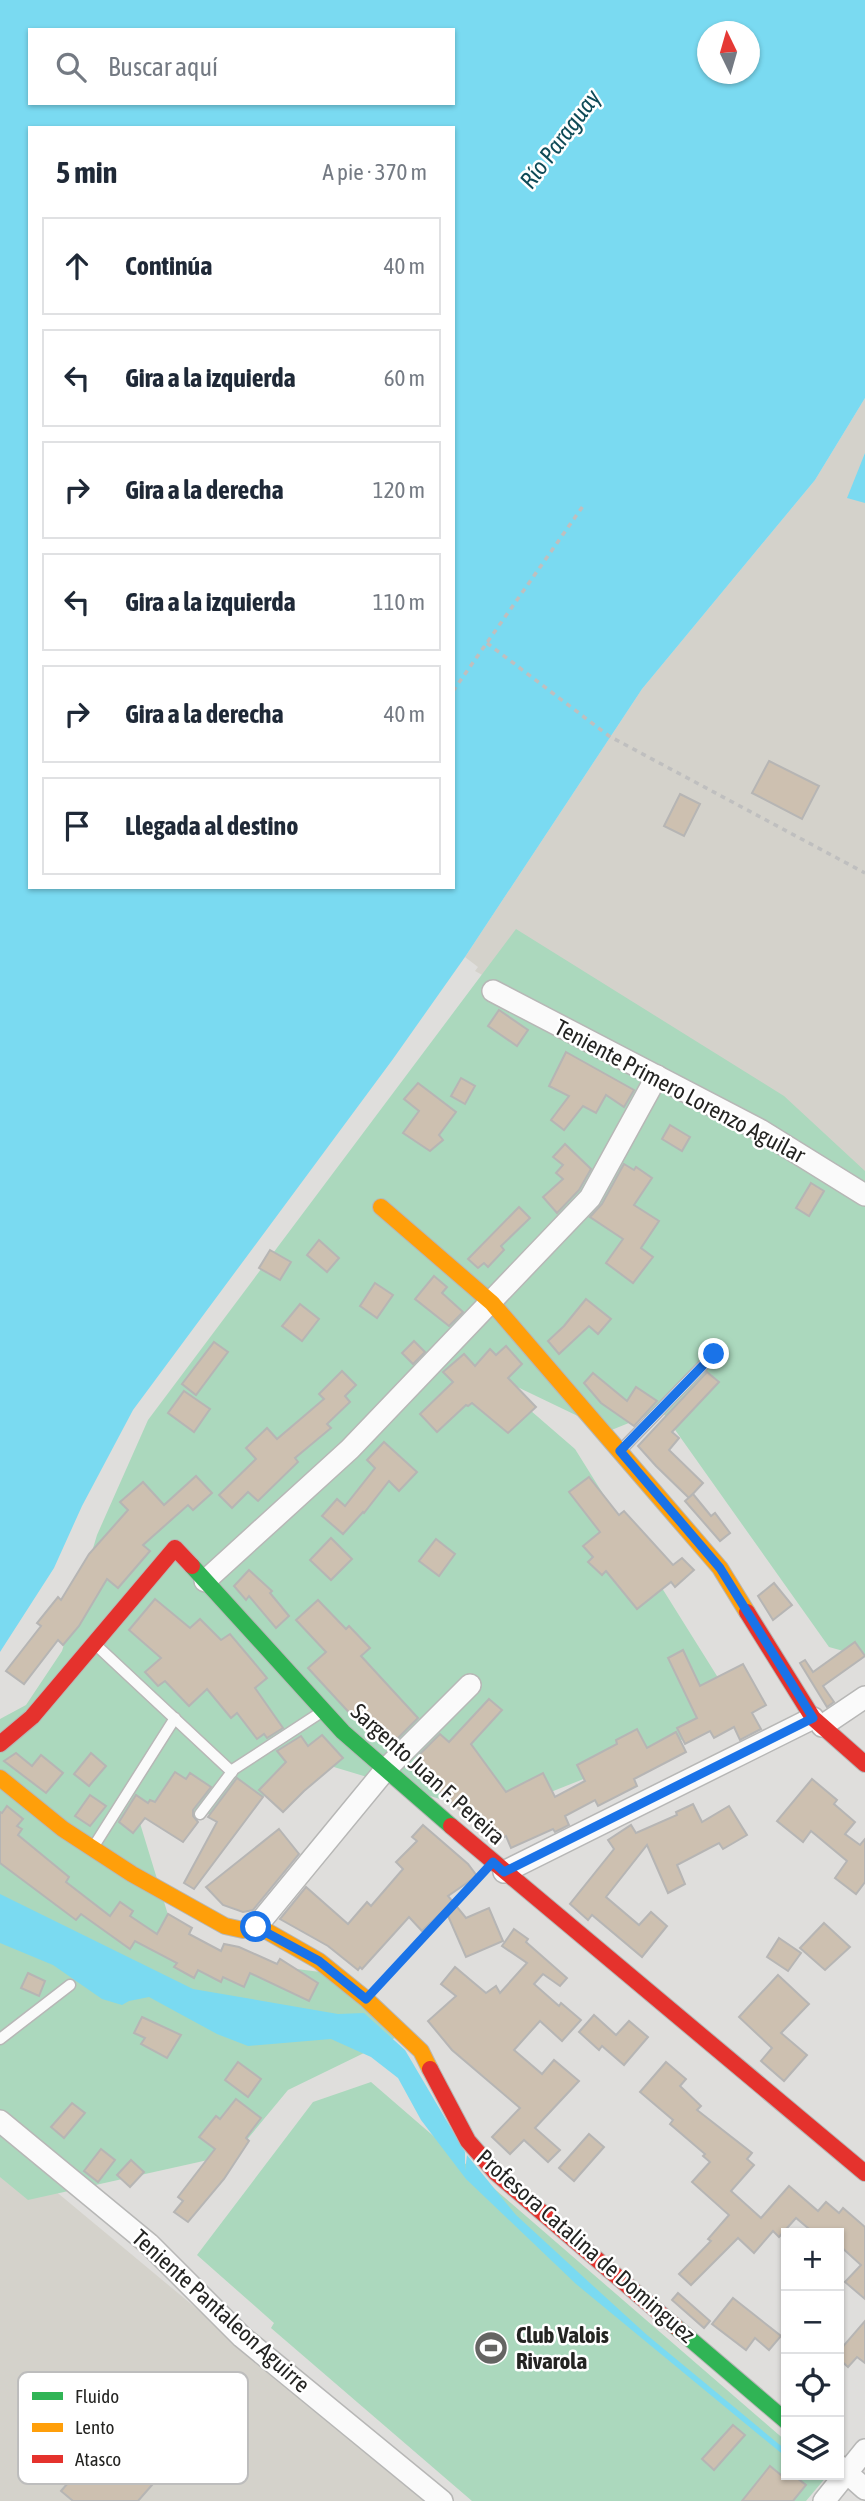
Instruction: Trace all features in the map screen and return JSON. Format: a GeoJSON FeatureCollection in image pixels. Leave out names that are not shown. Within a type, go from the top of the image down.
{"type":"FeatureCollection","features":[{"type":"Feature","properties":{"kind":"street","name":"Teniente Primero Lorenzo Aguilar"},"geometry":{"type":"LineString","coordinates":[[493,991],[760,1130],[865,1195]]}},
{"type":"Feature","properties":{"kind":"street"},"geometry":{"type":"LineString","coordinates":[[205,1581],[350,1450],[590,1198],[657,1076]]}},
{"type":"Feature","properties":{"kind":"street"},"geometry":{"type":"LineString","coordinates":[[381,1207],[492,1303],[720,1568],[817,1722],[865,1764]]}},
{"type":"Feature","properties":{"kind":"street","name":"Sargento Juan F. Pereira"},"geometry":{"type":"LineString","coordinates":[[94,1643],[175,1548],[343,1732],[498,1867],[865,2173]]}},
{"type":"Feature","properties":{"kind":"street"},"geometry":{"type":"LineString","coordinates":[[0,1744],[32,1717],[94,1643]]}},
{"type":"Feature","properties":{"kind":"street"},"geometry":{"type":"LineString","coordinates":[[256,1927],[386,1769],[470,1685]]}},
{"type":"Feature","properties":{"kind":"street"},"geometry":{"type":"LineString","coordinates":[[498,1867],[817,1722],[865,1697]]}},
{"type":"Feature","properties":{"kind":"street","name":"Profesora Catalina de Dominguez"},"geometry":{"type":"LineString","coordinates":[[0,1778],[63,1829],[132,1874],[225,1926],[243,1930],[256,1927],[319,1961],[366,1999],[421,2051],[468,2141],[496,2174],[781,2417]]}},
{"type":"Feature","properties":{"kind":"street","name":"Teniente Pantaleon Aguirre"},"geometry":{"type":"LineString","coordinates":[[0,2121],[149,2244],[242,2337],[442,2501]]}},
{"type":"Feature","properties":{"kind":"street"},"geometry":{"type":"LineString","coordinates":[[844,2469],[865,2450]]}},
{"type":"Feature","properties":{"kind":"street"},"geometry":{"type":"LineString","coordinates":[[844,2471],[865,2489]]}},
{"type":"Feature","properties":{"kind":"street"},"geometry":{"type":"LineString","coordinates":[[824,2501],[837,2480]]}},
{"type":"Feature","properties":{"kind":"lane"},"geometry":{"type":"LineString","coordinates":[[620,1451],[714,1354]]}},
{"type":"Feature","properties":{"kind":"lane"},"geometry":{"type":"LineString","coordinates":[[94,1643],[232,1772]]}},
{"type":"Feature","properties":{"kind":"lane"},"geometry":{"type":"LineString","coordinates":[[200,1814],[232,1772],[324,1711]]}},
{"type":"Feature","properties":{"kind":"lane"},"geometry":{"type":"LineString","coordinates":[[93,1849],[175,1718]]}},
{"type":"Feature","properties":{"kind":"lane"},"geometry":{"type":"LineString","coordinates":[[0,2039],[70,1985]]}},
{"type":"Feature","properties":{"kind":"path"},"geometry":{"type":"LineString","coordinates":[[455,688],[583,506]]}},
{"type":"Feature","properties":{"kind":"path"},"geometry":{"type":"LineString","coordinates":[[487,643],[610,736],[865,873]]}},
{"type":"Feature","properties":{"kind":"path"},"geometry":{"type":"LineString","coordinates":[[366,1999],[498,1867]]}},
{"type":"Feature","properties":{"kind":"shaded area"},"geometry":{"type":"Polygon","coordinates":[[[865,398],[865,1186],[475,971],[478,967],[465,957],[642,689],[815,480],[865,398]]]}},
{"type":"Feature","properties":{"kind":"shaded area"},"geometry":{"type":"Polygon","coordinates":[[[0,2145],[428,2501],[0,2501],[0,2145]]]}},
{"type":"Feature","properties":{"kind":"green space"},"geometry":{"type":"Polygon","coordinates":[[[516,929],[784,1096],[865,1171],[865,1657],[829,1647],[661,1410],[609,1431],[486,1372],[575,1449],[742,1716],[493,1815],[314,1761],[242,1811],[139,1820],[180,1954],[328,1973],[401,2035],[288,2090],[235,2154],[28,2200],[0,2177],[0,1719],[26,1705],[62,1651],[97,1535],[148,1420],[516,929]]]}},
{"type":"Feature","properties":{"kind":"green space","name":"Club Valois Rivarola"},"geometry":{"type":"Polygon","coordinates":[[[371,2082],[781,2437],[781,2480],[824,2480],[806,2501],[472,2501],[271,2328],[274,2323],[197,2255],[313,2102],[371,2082]]]}},
{"type":"Feature","properties":{"kind":"water","name":"Río Paraguay"},"geometry":{"type":"Polygon","coordinates":[[[0,0],[865,0],[865,398],[815,480],[642,689],[465,957],[393,1059],[133,1410],[82,1506],[54,1568],[0,1652],[0,0]]]}},
{"type":"Feature","properties":{"kind":"water"},"geometry":{"type":"Polygon","coordinates":[[[865,453],[865,503],[847,498],[865,453]]]}},
{"type":"Feature","properties":{"kind":"water"},"geometry":{"type":"Polygon","coordinates":[[[0,1894],[193,1989],[338,2014],[364,2013],[405,2050],[465,2152],[465,2171],[467,2155],[516,2215],[647,2335],[781,2446],[781,2453],[576,2284],[466,2179],[421,2120],[398,2078],[371,2057],[331,2039],[248,2046],[217,2034],[149,1997],[122,2005],[102,1999],[53,1965],[0,1943],[0,1894]]]}},
{"type":"Feature","properties":{"kind":"building"},"geometry":{"type":"Polygon","coordinates":[[[769,761],[819,786],[802,819],[752,793],[769,761]]]}},
{"type":"Feature","properties":{"kind":"building"},"geometry":{"type":"Polygon","coordinates":[[[680,794],[700,804],[684,836],[664,826],[680,794]]]}},
{"type":"Feature","properties":{"kind":"building"},"geometry":{"type":"Polygon","coordinates":[[[499,1010],[528,1030],[517,1046],[488,1026],[499,1010]]]}},
{"type":"Feature","properties":{"kind":"building"},"geometry":{"type":"Polygon","coordinates":[[[566,1052],[634,1090],[624,1107],[606,1095],[596,1113],[583,1106],[564,1130],[551,1120],[569,1096],[549,1086],[566,1052]]]}},
{"type":"Feature","properties":{"kind":"building"},"geometry":{"type":"Polygon","coordinates":[[[461,1078],[475,1086],[465,1104],[451,1096],[461,1078]]]}},
{"type":"Feature","properties":{"kind":"building"},"geometry":{"type":"Polygon","coordinates":[[[418,1083],[456,1112],[439,1135],[443,1140],[430,1151],[403,1133],[419,1111],[404,1099],[418,1083]]]}},
{"type":"Feature","properties":{"kind":"building"},"geometry":{"type":"Polygon","coordinates":[[[670,1125],[690,1137],[682,1151],[662,1139],[670,1125]]]}},
{"type":"Feature","properties":{"kind":"building"},"geometry":{"type":"Polygon","coordinates":[[[565,1144],[591,1169],[579,1190],[557,1213],[543,1197],[563,1179],[556,1173],[563,1165],[553,1157],[565,1144]]]}},
{"type":"Feature","properties":{"kind":"building"},"geometry":{"type":"Polygon","coordinates":[[[624,1164],[634,1170],[636,1167],[652,1178],[634,1205],[659,1221],[641,1248],[653,1257],[633,1283],[606,1263],[623,1239],[590,1217],[602,1204],[624,1164]]]}},
{"type":"Feature","properties":{"kind":"building"},"geometry":{"type":"Polygon","coordinates":[[[811,1183],[824,1191],[809,1216],[796,1208],[811,1183]]]}},
{"type":"Feature","properties":{"kind":"building"},"geometry":{"type":"Polygon","coordinates":[[[519,1207],[530,1218],[501,1246],[504,1250],[488,1267],[484,1263],[478,1268],[468,1259],[519,1207]]]}},
{"type":"Feature","properties":{"kind":"building"},"geometry":{"type":"Polygon","coordinates":[[[319,1240],[339,1258],[327,1272],[307,1255],[319,1240]]]}},
{"type":"Feature","properties":{"kind":"building"},"geometry":{"type":"Polygon","coordinates":[[[270,1250],[291,1262],[280,1280],[259,1268],[270,1250]]]}},
{"type":"Feature","properties":{"kind":"building"},"geometry":{"type":"Polygon","coordinates":[[[434,1276],[447,1287],[442,1293],[463,1312],[449,1326],[415,1299],[434,1276]]]}},
{"type":"Feature","properties":{"kind":"building"},"geometry":{"type":"Polygon","coordinates":[[[375,1283],[393,1295],[377,1318],[360,1306],[375,1283]]]}},
{"type":"Feature","properties":{"kind":"building"},"geometry":{"type":"Polygon","coordinates":[[[586,1299],[611,1319],[598,1334],[589,1326],[559,1354],[548,1341],[586,1299]]]}},
{"type":"Feature","properties":{"kind":"building"},"geometry":{"type":"Polygon","coordinates":[[[300,1304],[319,1319],[302,1341],[282,1326],[300,1304]]]}},
{"type":"Feature","properties":{"kind":"building"},"geometry":{"type":"Polygon","coordinates":[[[414,1341],[425,1352],[413,1364],[402,1353],[414,1341]]]}},
{"type":"Feature","properties":{"kind":"building"},"geometry":{"type":"Polygon","coordinates":[[[214,1342],[228,1352],[196,1395],[182,1384],[214,1342]]]}},
{"type":"Feature","properties":{"kind":"building"},"geometry":{"type":"Polygon","coordinates":[[[506,1346],[522,1364],[508,1378],[536,1407],[508,1433],[472,1403],[466,1405],[437,1432],[420,1414],[453,1382],[443,1372],[464,1354],[475,1366],[490,1349],[496,1355],[506,1346]]]}},
{"type":"Feature","properties":{"kind":"building"},"geometry":{"type":"Polygon","coordinates":[[[342,1371],[356,1385],[345,1396],[350,1402],[327,1424],[331,1428],[295,1458],[298,1462],[258,1501],[248,1492],[232,1508],[219,1495],[256,1459],[246,1448],[267,1428],[277,1439],[324,1399],[319,1394],[342,1371]]]}},
{"type":"Feature","properties":{"kind":"building"},"geometry":{"type":"Polygon","coordinates":[[[707,1372],[719,1382],[672,1432],[679,1438],[669,1450],[703,1483],[689,1498],[638,1446],[707,1372]]]}},
{"type":"Feature","properties":{"kind":"building"},"geometry":{"type":"Polygon","coordinates":[[[593,1373],[627,1401],[636,1387],[657,1401],[634,1426],[601,1403],[584,1383],[593,1373]]]}},
{"type":"Feature","properties":{"kind":"building"},"geometry":{"type":"Polygon","coordinates":[[[184,1391],[210,1409],[194,1432],[168,1413],[184,1391]]]}},
{"type":"Feature","properties":{"kind":"building"},"geometry":{"type":"Polygon","coordinates":[[[384,1442],[417,1472],[399,1491],[389,1481],[343,1534],[322,1516],[337,1499],[345,1506],[375,1468],[367,1460],[384,1442]]]}},
{"type":"Feature","properties":{"kind":"building"},"geometry":{"type":"Polygon","coordinates":[[[196,1476],[212,1493],[193,1510],[188,1505],[143,1545],[150,1551],[118,1588],[107,1579],[79,1626],[63,1645],[58,1640],[24,1684],[6,1671],[41,1626],[37,1623],[58,1597],[61,1600],[89,1554],[128,1510],[120,1502],[143,1482],[164,1505],[196,1476]]]}},
{"type":"Feature","properties":{"kind":"building"},"geometry":{"type":"Polygon","coordinates":[[[589,1477],[619,1515],[624,1511],[673,1565],[682,1558],[694,1570],[675,1587],[671,1582],[637,1609],[606,1571],[602,1575],[588,1562],[593,1557],[583,1546],[600,1532],[569,1492],[589,1477]]]}},
{"type":"Feature","properties":{"kind":"building"},"geometry":{"type":"Polygon","coordinates":[[[693,1494],[711,1516],[715,1513],[730,1533],[720,1541],[685,1501],[693,1494]]]}},
{"type":"Feature","properties":{"kind":"building"},"geometry":{"type":"Polygon","coordinates":[[[331,1538],[352,1559],[331,1580],[310,1560],[331,1538]]]}},
{"type":"Feature","properties":{"kind":"building"},"geometry":{"type":"Polygon","coordinates":[[[436,1539],[455,1554],[439,1576],[419,1561],[436,1539]]]}},
{"type":"Feature","properties":{"kind":"building"},"geometry":{"type":"Polygon","coordinates":[[[249,1570],[272,1591],[270,1593],[289,1616],[276,1628],[249,1596],[246,1600],[234,1586],[249,1570]]]}},
{"type":"Feature","properties":{"kind":"building"},"geometry":{"type":"Polygon","coordinates":[[[774,1583],[792,1605],[773,1620],[758,1596],[774,1583]]]}},
{"type":"Feature","properties":{"kind":"building"},"geometry":{"type":"Polygon","coordinates":[[[155,1599],[190,1628],[200,1619],[221,1640],[230,1634],[267,1678],[255,1688],[283,1728],[267,1738],[264,1734],[257,1739],[237,1713],[231,1718],[207,1689],[189,1706],[165,1681],[158,1686],[145,1672],[161,1658],[129,1630],[155,1599]]]}},
{"type":"Feature","properties":{"kind":"building"},"geometry":{"type":"Polygon","coordinates":[[[318,1600],[346,1629],[349,1626],[370,1648],[361,1656],[418,1718],[389,1747],[368,1725],[365,1728],[355,1719],[308,1668],[326,1652],[296,1620],[318,1600]]]}},
{"type":"Feature","properties":{"kind":"building"},"geometry":{"type":"Polygon","coordinates":[[[855,1642],[865,1656],[823,1686],[834,1702],[827,1707],[800,1663],[805,1660],[813,1672],[855,1642]]]}},
{"type":"Feature","properties":{"kind":"building"},"geometry":{"type":"Polygon","coordinates":[[[683,1650],[700,1686],[743,1664],[766,1705],[752,1713],[761,1729],[740,1740],[734,1727],[714,1738],[710,1731],[685,1744],[677,1728],[697,1718],[668,1658],[683,1650]]]}},
{"type":"Feature","properties":{"kind":"building"},"geometry":{"type":"Polygon","coordinates":[[[489,1699],[502,1710],[471,1744],[506,1792],[543,1773],[555,1797],[585,1781],[577,1765],[617,1744],[616,1740],[637,1729],[647,1748],[676,1732],[686,1752],[634,1779],[637,1786],[598,1806],[595,1800],[565,1816],[569,1825],[555,1832],[553,1829],[511,1848],[506,1836],[495,1841],[419,1774],[427,1766],[417,1757],[440,1734],[449,1742],[489,1699]]]}},
{"type":"Feature","properties":{"kind":"building"},"geometry":{"type":"Polygon","coordinates":[[[322,1735],[343,1758],[283,1812],[259,1790],[286,1762],[277,1751],[301,1736],[308,1746],[322,1735]]]}},
{"type":"Feature","properties":{"kind":"building"},"geometry":{"type":"Polygon","coordinates":[[[16,1753],[32,1766],[41,1755],[63,1773],[46,1793],[4,1761],[16,1753]]]}},
{"type":"Feature","properties":{"kind":"building"},"geometry":{"type":"Polygon","coordinates":[[[91,1753],[106,1766],[89,1786],[74,1774],[91,1753]]]}},
{"type":"Feature","properties":{"kind":"building"},"geometry":{"type":"Polygon","coordinates":[[[175,1772],[186,1779],[190,1773],[211,1787],[193,1810],[193,1816],[198,1822],[183,1842],[145,1818],[133,1833],[119,1822],[136,1795],[148,1803],[150,1800],[155,1802],[175,1772]]]}},
{"type":"Feature","properties":{"kind":"building"},"geometry":{"type":"Polygon","coordinates":[[[237,1778],[263,1797],[194,1889],[184,1883],[217,1822],[208,1817],[237,1778]]]}},
{"type":"Feature","properties":{"kind":"building"},"geometry":{"type":"Polygon","coordinates":[[[812,1779],[837,1800],[834,1804],[855,1822],[845,1834],[860,1845],[865,1839],[865,1882],[856,1894],[835,1878],[847,1861],[811,1831],[803,1842],[777,1821],[812,1779]]]}},
{"type":"Feature","properties":{"kind":"building"},"geometry":{"type":"Polygon","coordinates":[[[90,1795],[106,1806],[90,1826],[75,1816],[90,1795]]]}},
{"type":"Feature","properties":{"kind":"building"},"geometry":{"type":"Polygon","coordinates":[[[693,1804],[702,1822],[729,1806],[747,1835],[723,1849],[719,1843],[677,1865],[685,1884],[668,1893],[647,1845],[606,1897],[639,1925],[651,1912],[667,1926],[642,1957],[592,1915],[588,1920],[570,1904],[614,1849],[608,1840],[631,1825],[636,1833],[677,1815],[676,1812],[693,1804]]]}},
{"type":"Feature","properties":{"kind":"building"},"geometry":{"type":"Polygon","coordinates":[[[7,1806],[23,1819],[17,1826],[22,1829],[18,1835],[69,1877],[66,1882],[110,1916],[120,1902],[133,1911],[130,1916],[157,1934],[168,1914],[192,1928],[189,1934],[221,1951],[224,1944],[239,1947],[277,1964],[280,1959],[318,1983],[309,2001],[250,1973],[244,1987],[223,1977],[221,1982],[198,1970],[194,1978],[174,1967],[177,1963],[135,1941],[130,1949],[81,1914],[76,1920],[0,1863],[0,1812],[7,1806]]]}},
{"type":"Feature","properties":{"kind":"building"},"geometry":{"type":"Polygon","coordinates":[[[423,1825],[468,1864],[477,1876],[448,1896],[466,1918],[489,1908],[503,1941],[466,1957],[445,1909],[422,1931],[409,1917],[362,1969],[360,1967],[358,1970],[328,1946],[280,1919],[306,1887],[348,1924],[367,1902],[371,1906],[403,1869],[396,1862],[417,1841],[412,1837],[423,1825]]]}},
{"type":"Feature","properties":{"kind":"building"},"geometry":{"type":"Polygon","coordinates":[[[279,1829],[299,1854],[253,1910],[243,1912],[223,1905],[206,1887],[279,1829]]]}},
{"type":"Feature","properties":{"kind":"building"},"geometry":{"type":"Polygon","coordinates":[[[824,1923],[850,1947],[825,1970],[800,1948],[824,1923]]]}},
{"type":"Feature","properties":{"kind":"building"},"geometry":{"type":"Polygon","coordinates":[[[514,1929],[528,1939],[526,1942],[567,1978],[560,1986],[543,1974],[534,1984],[559,2006],[561,2003],[581,2020],[562,2041],[540,2021],[514,2050],[542,2074],[554,2060],[579,2081],[535,2128],[560,2150],[548,2162],[524,2140],[510,2154],[492,2137],[520,2108],[452,2050],[428,2021],[456,1996],[441,1984],[455,1967],[486,1993],[496,1986],[500,1993],[527,1963],[502,1946],[514,1929]]]}},
{"type":"Feature","properties":{"kind":"building"},"geometry":{"type":"Polygon","coordinates":[[[779,1938],[801,1953],[788,1971],[767,1957],[779,1938]]]}},
{"type":"Feature","properties":{"kind":"building"},"geometry":{"type":"Polygon","coordinates":[[[28,1973],[45,1981],[39,1996],[21,1988],[28,1973]]]}},
{"type":"Feature","properties":{"kind":"building"},"geometry":{"type":"Polygon","coordinates":[[[778,1975],[809,2004],[781,2033],[807,2055],[784,2081],[761,2061],[772,2048],[739,2017],[778,1975]]]}},
{"type":"Feature","properties":{"kind":"building"},"geometry":{"type":"Polygon","coordinates":[[[594,2015],[616,2035],[629,2021],[648,2037],[624,2065],[602,2046],[599,2050],[579,2032],[594,2015]]]}},
{"type":"Feature","properties":{"kind":"building"},"geometry":{"type":"Polygon","coordinates":[[[142,2017],[181,2035],[167,2058],[141,2044],[145,2038],[134,2033],[142,2017]]]}},
{"type":"Feature","properties":{"kind":"building"},"geometry":{"type":"Polygon","coordinates":[[[238,2062],[261,2079],[248,2097],[225,2080],[238,2062]]]}},
{"type":"Feature","properties":{"kind":"building"},"geometry":{"type":"Polygon","coordinates":[[[666,2062],[686,2079],[680,2086],[701,2106],[697,2110],[752,2153],[747,2159],[754,2165],[731,2191],[761,2218],[789,2186],[818,2211],[826,2202],[839,2213],[843,2208],[865,2227],[865,2299],[845,2282],[861,2265],[844,2250],[844,2228],[808,2228],[796,2218],[787,2228],[781,2228],[779,2237],[773,2231],[754,2253],[738,2238],[691,2285],[679,2274],[711,2241],[708,2239],[729,2215],[692,2182],[710,2162],[703,2156],[705,2154],[670,2124],[673,2120],[640,2092],[666,2062]]]}},
{"type":"Feature","properties":{"kind":"building"},"geometry":{"type":"Polygon","coordinates":[[[236,2099],[261,2118],[246,2138],[249,2141],[224,2179],[188,2222],[174,2212],[183,2201],[178,2197],[215,2149],[199,2137],[216,2116],[220,2119],[236,2099]]]}},
{"type":"Feature","properties":{"kind":"building"},"geometry":{"type":"Polygon","coordinates":[[[72,2103],[85,2113],[64,2138],[51,2127],[72,2103]]]}},
{"type":"Feature","properties":{"kind":"building"},"geometry":{"type":"Polygon","coordinates":[[[589,2134],[604,2147],[574,2181],[559,2168],[589,2134]]]}},
{"type":"Feature","properties":{"kind":"building"},"geometry":{"type":"Polygon","coordinates":[[[101,2149],[115,2160],[98,2182],[84,2171],[101,2149]]]}},
{"type":"Feature","properties":{"kind":"building"},"geometry":{"type":"Polygon","coordinates":[[[131,2160],[144,2172],[130,2187],[117,2175],[131,2160]]]}},
{"type":"Feature","properties":{"kind":"building"},"geometry":{"type":"Polygon","coordinates":[[[678,2293],[710,2321],[704,2328],[672,2300],[678,2293]]]}},
{"type":"Feature","properties":{"kind":"building"},"geometry":{"type":"Polygon","coordinates":[[[733,2298],[781,2336],[769,2350],[755,2338],[746,2350],[712,2324],[733,2298]]]}},
{"type":"Feature","properties":{"kind":"building"},"geometry":{"type":"Polygon","coordinates":[[[865,2321],[865,2363],[857,2357],[848,2367],[844,2363],[844,2345],[865,2321]]]}},
{"type":"Feature","properties":{"kind":"building"},"geometry":{"type":"Polygon","coordinates":[[[733,2425],[745,2435],[714,2470],[702,2459],[733,2425]]]}},
{"type":"Feature","properties":{"kind":"building"},"geometry":{"type":"Polygon","coordinates":[[[770,2466],[781,2475],[781,2480],[800,2480],[806,2485],[793,2501],[742,2501],[770,2466]]]}},
{"type":"Feature","properties":{"kind":"building"},"geometry":{"type":"Polygon","coordinates":[[[67,2484],[153,2484],[138,2501],[73,2501],[61,2491],[67,2484]]]}},
{"type":"Feature","properties":{"kind":"traffic: fast"},"geometry":{"type":"LineString","coordinates":[[192,1566],[343,1732],[451,1826]]}},
{"type":"Feature","properties":{"kind":"traffic: fast"},"geometry":{"type":"LineString","coordinates":[[676,2327],[781,2417]]}},
{"type":"Feature","properties":{"kind":"traffic: slow"},"geometry":{"type":"LineString","coordinates":[[381,1207],[492,1303],[720,1568],[747,1612]]}},
{"type":"Feature","properties":{"kind":"traffic: slow"},"geometry":{"type":"LineString","coordinates":[[0,1778],[63,1829],[132,1874],[225,1926],[243,1930],[256,1927],[263,1929],[319,1961],[366,1999],[421,2051],[430,2069]]}},
{"type":"Feature","properties":{"kind":"traffic: jam"},"geometry":{"type":"LineString","coordinates":[[0,1744],[32,1717],[175,1548],[192,1566]]}},
{"type":"Feature","properties":{"kind":"traffic: jam"},"geometry":{"type":"LineString","coordinates":[[747,1612],[813,1718],[865,1764]]}},
{"type":"Feature","properties":{"kind":"traffic: jam"},"geometry":{"type":"LineString","coordinates":[[451,1826],[865,2173]]}},
{"type":"Feature","properties":{"kind":"traffic: jam"},"geometry":{"type":"LineString","coordinates":[[430,2069],[468,2141],[496,2173],[676,2327]]}},
{"type":"Feature","properties":{"kind":"place","name":"Club Valois Rivarola"},"geometry":{"type":"Point","coordinates":[491,2348]}},
{"type":"Feature","properties":{"kind":"route"},"geometry":{"type":"LineString","coordinates":[[256,1927],[319,1961],[366,1999],[493,1862],[504,1872],[813,1718],[720,1568],[620,1451],[714,1354]]}}]}
